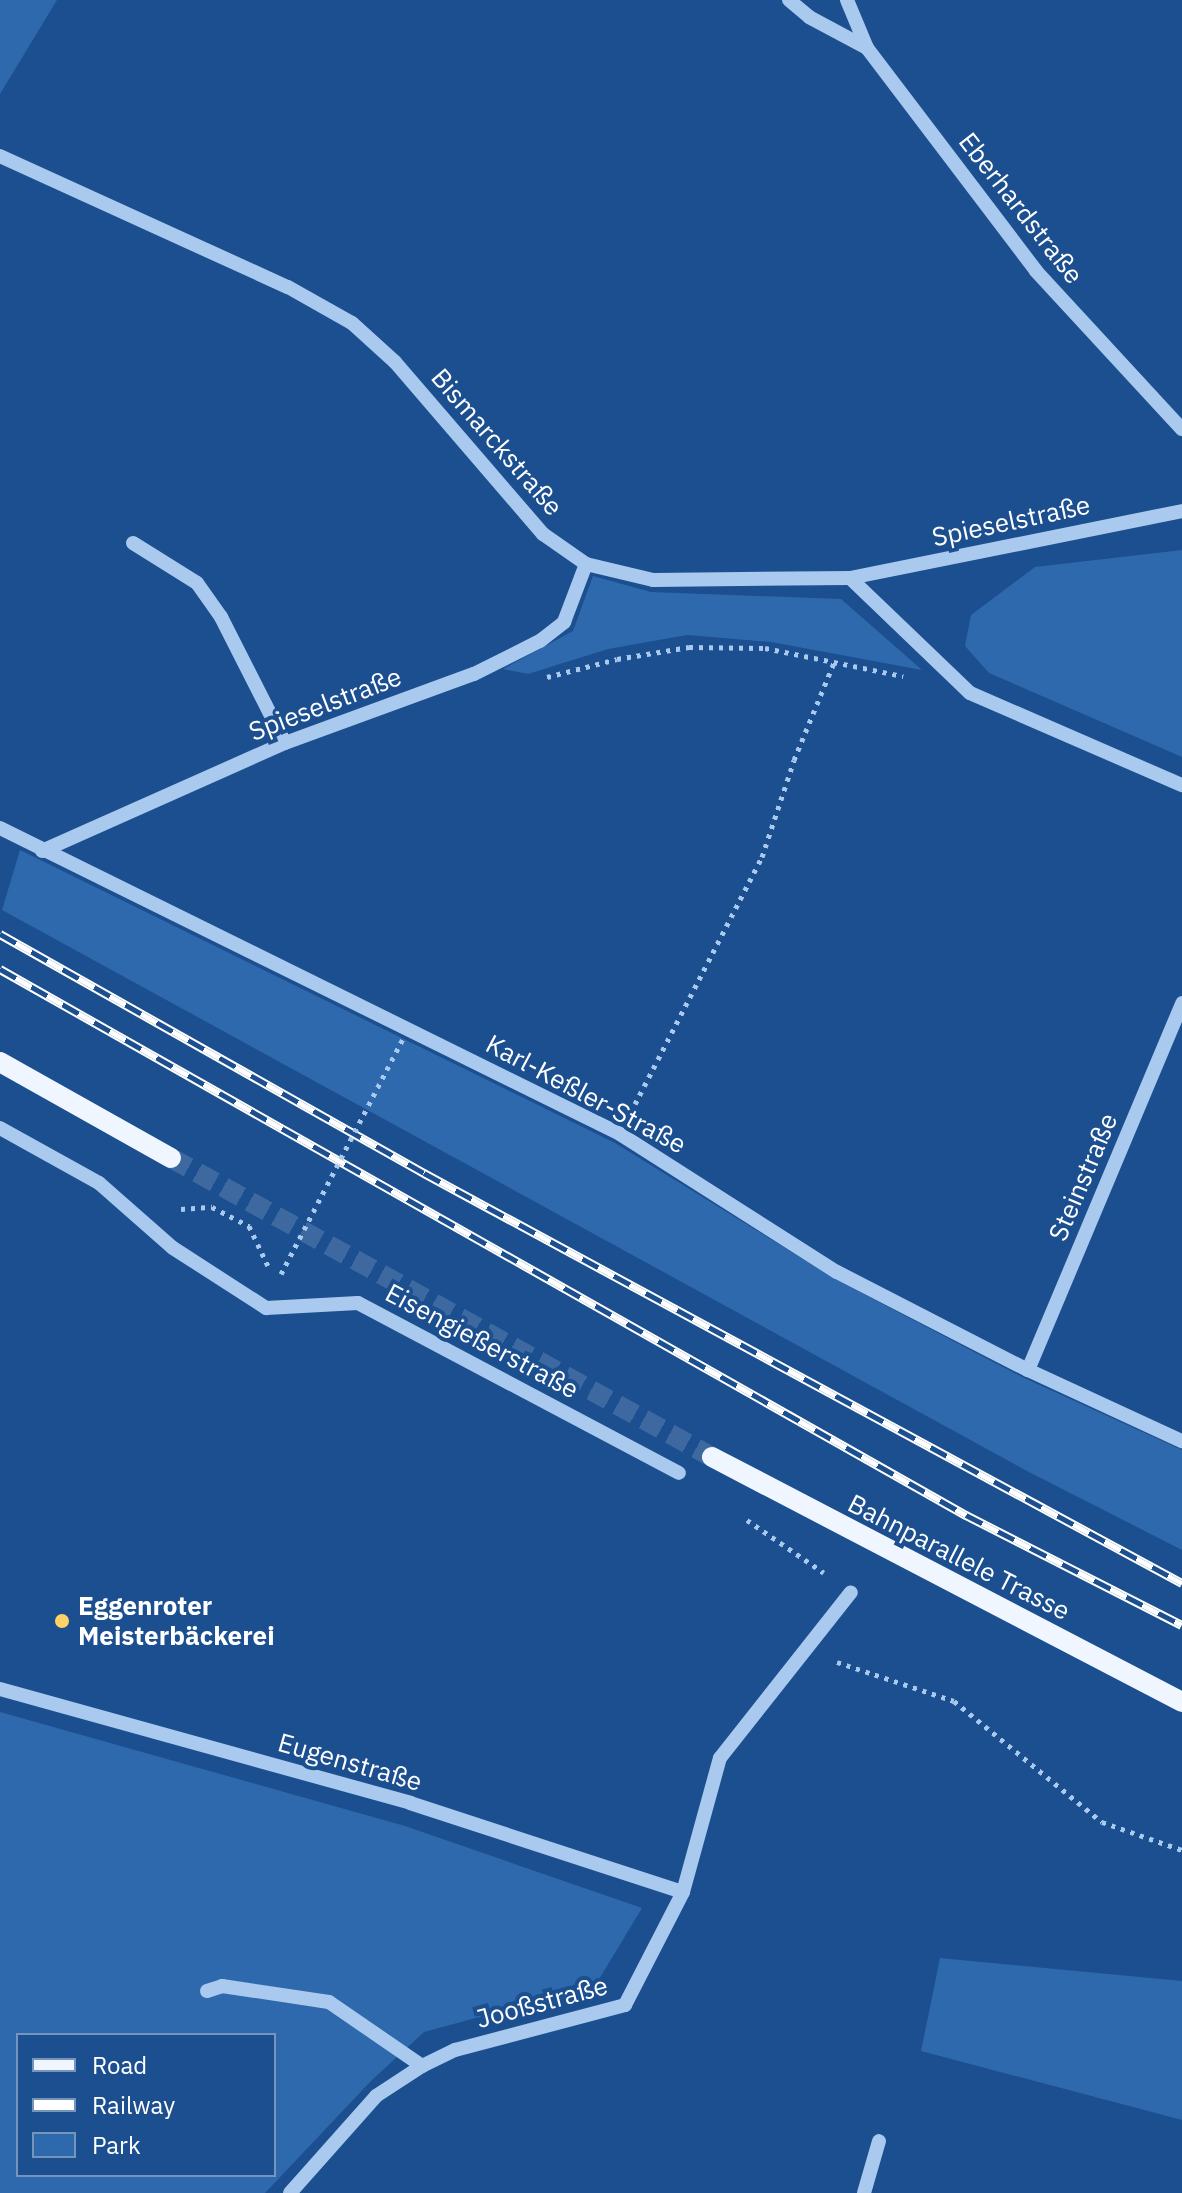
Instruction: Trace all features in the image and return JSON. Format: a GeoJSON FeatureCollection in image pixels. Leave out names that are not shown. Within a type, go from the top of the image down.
{"type":"FeatureCollection","features":[{"type":"Feature","properties":{"kind":"main road"},"geometry":{"type":"LineString","coordinates":[[0,1062],[171,1158]]}},
{"type":"Feature","properties":{"kind":"main road","name":"Bahnparallele Trasse"},"geometry":{"type":"LineString","coordinates":[[712,1457],[1182,1702]]}},
{"type":"Feature","properties":{"kind":"street"},"geometry":{"type":"LineString","coordinates":[[789,0],[809,17],[867,48]]}},
{"type":"Feature","properties":{"kind":"street","name":"Eberhardstraße"},"geometry":{"type":"LineString","coordinates":[[847,0],[867,48],[1036,271],[1182,429]]}},
{"type":"Feature","properties":{"kind":"street","name":"Bismarckstraße"},"geometry":{"type":"LineString","coordinates":[[0,156],[288,287],[352,323],[395,362],[543,534],[586,564],[653,580],[850,578]]}},
{"type":"Feature","properties":{"kind":"street","name":"Spieselstraße"},"geometry":{"type":"LineString","coordinates":[[850,578],[1182,511]]}},
{"type":"Feature","properties":{"kind":"street"},"geometry":{"type":"LineString","coordinates":[[133,543],[197,583],[221,617],[285,743]]}},
{"type":"Feature","properties":{"kind":"street","name":"Spieselstraße"},"geometry":{"type":"LineString","coordinates":[[42,851],[285,743],[474,674],[540,641],[564,622],[586,564]]}},
{"type":"Feature","properties":{"kind":"street"},"geometry":{"type":"LineString","coordinates":[[850,578],[970,693],[1182,785]]}},
{"type":"Feature","properties":{"kind":"street","name":"Karl-Keßler-Straße"},"geometry":{"type":"LineString","coordinates":[[0,828],[620,1134],[837,1272],[1028,1370],[1182,1441]]}},
{"type":"Feature","properties":{"kind":"street","name":"Steinstraße"},"geometry":{"type":"LineString","coordinates":[[1028,1370],[1182,1003]]}},
{"type":"Feature","properties":{"kind":"street","name":"Eisengießerstraße"},"geometry":{"type":"LineString","coordinates":[[0,1128],[99,1183],[173,1248],[266,1308],[358,1303],[679,1473]]}},
{"type":"Feature","properties":{"kind":"street","name":"Jooßstraße"},"geometry":{"type":"LineString","coordinates":[[290,2193],[376,2096],[422,2066],[455,2050],[625,2005],[683,1892],[720,1758],[851,1592]]}},
{"type":"Feature","properties":{"kind":"street","name":"Eugenstraße"},"geometry":{"type":"LineString","coordinates":[[0,1689],[410,1803],[683,1892]]}},
{"type":"Feature","properties":{"kind":"street"},"geometry":{"type":"LineString","coordinates":[[207,1991],[222,1986],[329,2002],[422,2066]]}},
{"type":"Feature","properties":{"kind":"street"},"geometry":{"type":"LineString","coordinates":[[864,2193],[879,2141]]}},
{"type":"Feature","properties":{"kind":"path"},"geometry":{"type":"LineString","coordinates":[[542,679],[617,659],[689,647],[765,648],[912,678]]}},
{"type":"Feature","properties":{"kind":"path"},"geometry":{"type":"LineString","coordinates":[[620,1134],[762,857],[794,760],[835,660]]}},
{"type":"Feature","properties":{"kind":"path"},"geometry":{"type":"LineString","coordinates":[[177,1209],[212,1207],[249,1226],[264,1264],[281,1274],[408,1029]]}},
{"type":"Feature","properties":{"kind":"path"},"geometry":{"type":"LineString","coordinates":[[740,1515],[851,1592]]}},
{"type":"Feature","properties":{"kind":"path"},"geometry":{"type":"LineString","coordinates":[[805,1651],[954,1701],[1102,1822],[1182,1850]]}},
{"type":"Feature","properties":{"kind":"green space"},"geometry":{"type":"Polygon","coordinates":[[[0,0],[57,0],[0,94],[0,0]]]}},
{"type":"Feature","properties":{"kind":"green space"},"geometry":{"type":"Polygon","coordinates":[[[1182,550],[1182,757],[989,673],[965,646],[971,615],[1035,567],[1182,550]]]}},
{"type":"Feature","properties":{"kind":"green space"},"geometry":{"type":"Polygon","coordinates":[[[593,576],[651,592],[841,599],[922,670],[771,642],[687,635],[608,649],[528,674],[503,669],[573,631],[593,576]]]}},
{"type":"Feature","properties":{"kind":"green space"},"geometry":{"type":"Polygon","coordinates":[[[20,850],[615,1143],[835,1279],[1022,1377],[1182,1450],[1182,1550],[1029,1472],[2,910],[20,850]]]}},
{"type":"Feature","properties":{"kind":"green space"},"geometry":{"type":"Polygon","coordinates":[[[0,1712],[405,1826],[642,1908],[595,1986],[424,2032],[372,2080],[265,2193],[0,2193],[0,1712]]]}},
{"type":"Feature","properties":{"kind":"green space"},"geometry":{"type":"Polygon","coordinates":[[[940,1958],[1182,1981],[1182,2120],[921,2051],[940,1958]]]}},
{"type":"Feature","properties":{"kind":"tunnel"},"geometry":{"type":"LineString","coordinates":[[171,1158],[712,1457]]}},
{"type":"Feature","properties":{"kind":"railway"},"geometry":{"type":"LineString","coordinates":[[0,934],[424,1173],[1182,1583]]}},
{"type":"Feature","properties":{"kind":"railway"},"geometry":{"type":"LineString","coordinates":[[0,969],[966,1515],[1182,1625]]}},
{"type":"Feature","properties":{"kind":"place","name":"Eggenroter Meisterbäckerei"},"geometry":{"type":"Point","coordinates":[62,1621]}}]}
